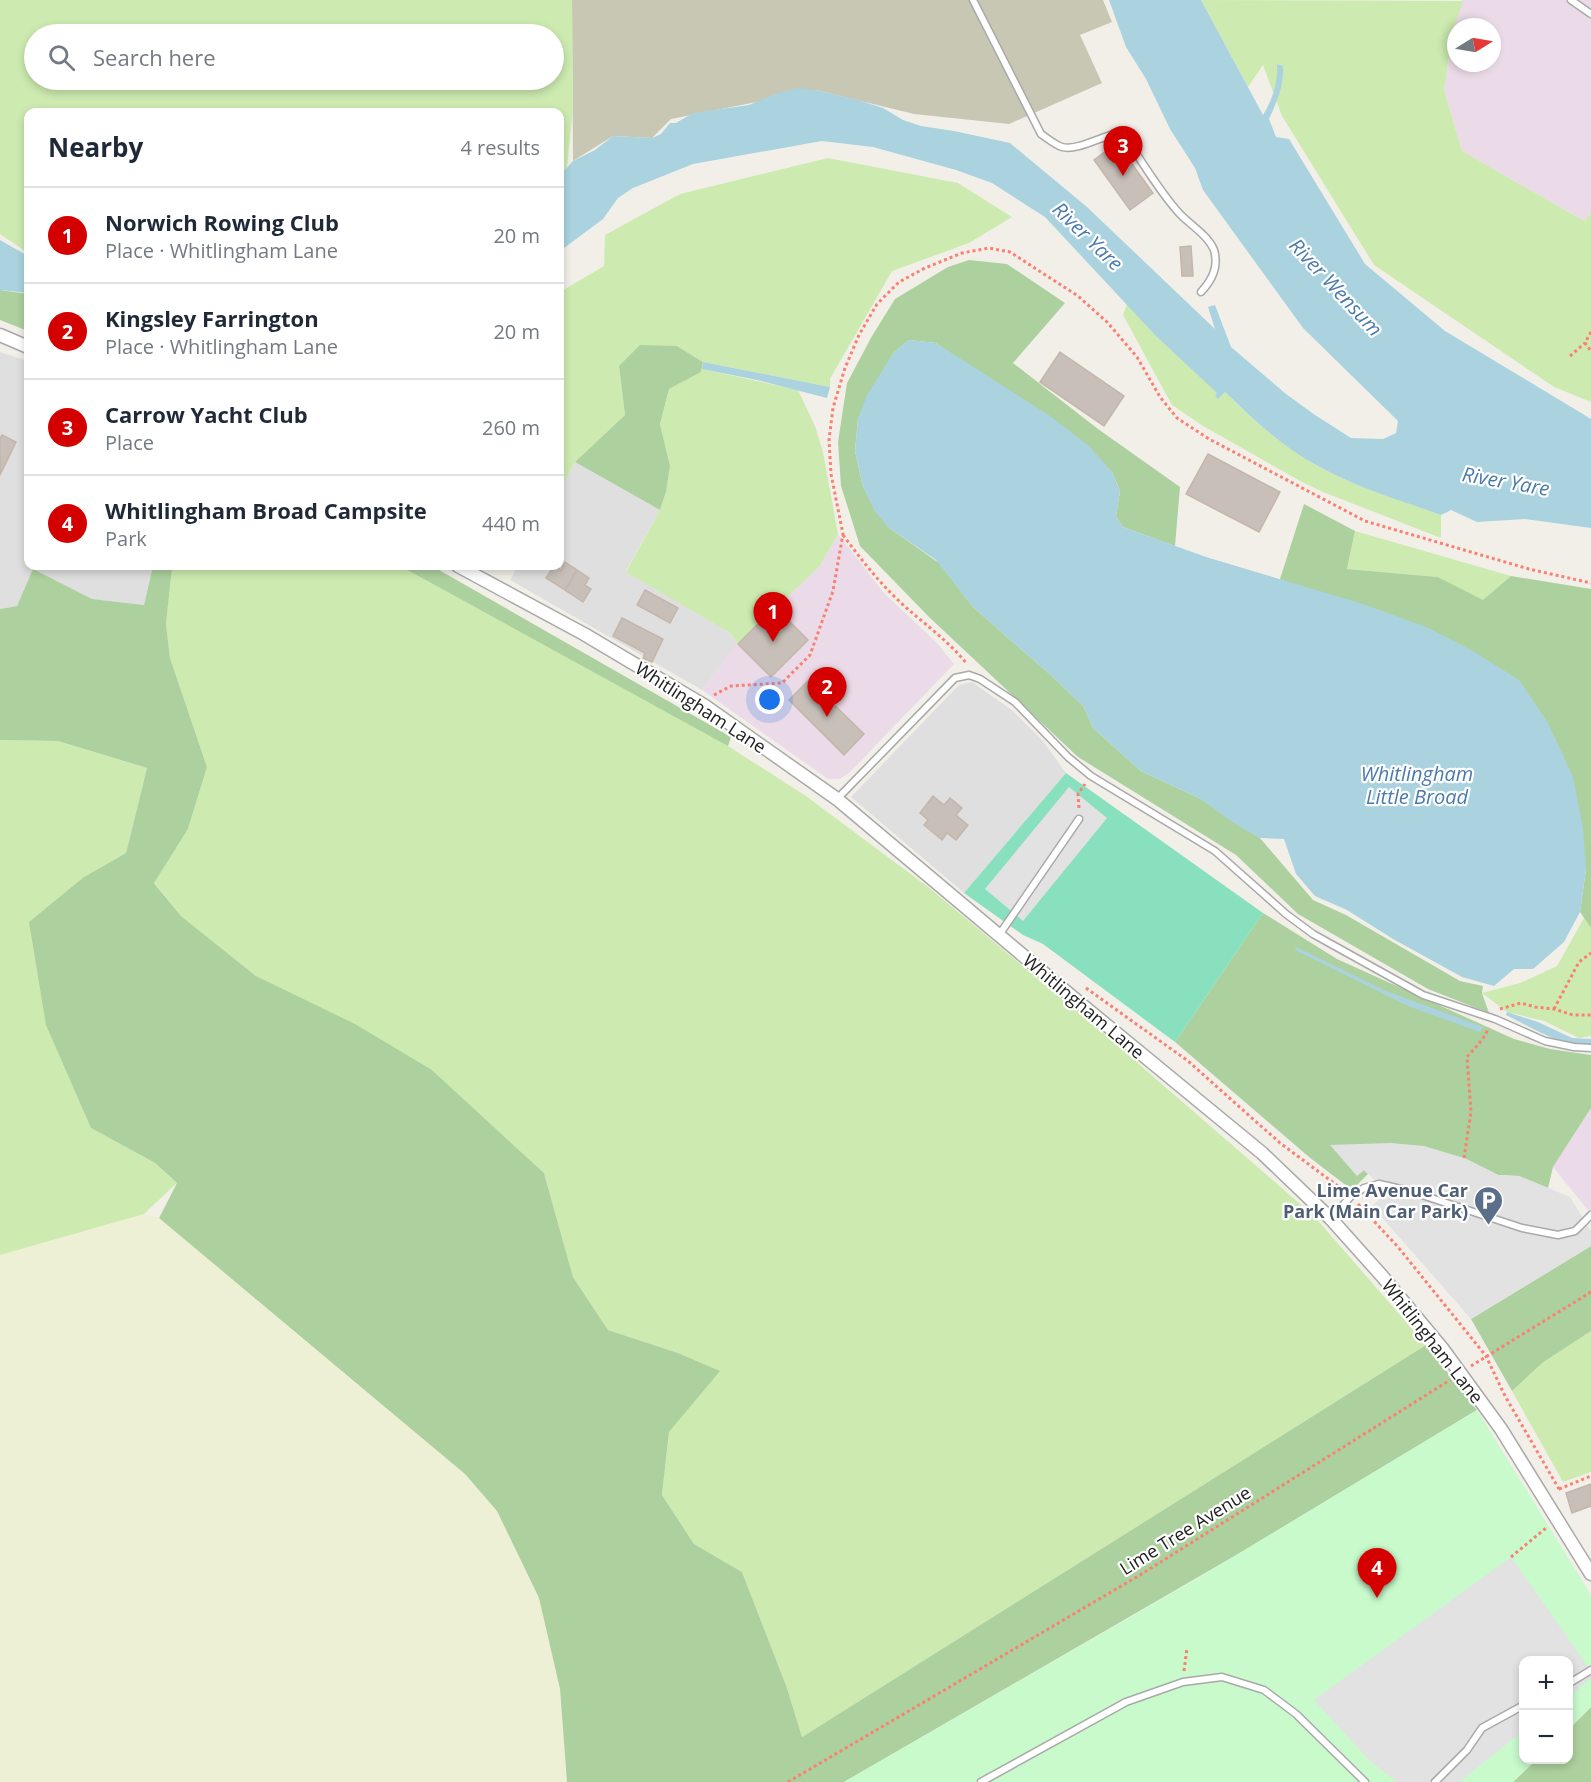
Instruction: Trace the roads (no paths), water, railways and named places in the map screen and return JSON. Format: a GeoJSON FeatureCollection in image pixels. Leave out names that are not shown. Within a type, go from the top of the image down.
{"type":"FeatureCollection","features":[{"type":"Feature","properties":{"kind":"street"},"geometry":{"type":"LineString","coordinates":[[0,335],[24,345]]}},
{"type":"Feature","properties":{"kind":"street","name":"Whitlingham Lane"},"geometry":{"type":"LineString","coordinates":[[465,570],[584,634],[705,706],[837,800],[1262,1153],[1331,1219],[1382,1276],[1461,1373],[1501,1429],[1556,1519],[1586,1557],[1591,1574]]}},
{"type":"Feature","properties":{"kind":"lane"},"geometry":{"type":"LineString","coordinates":[[974,0],[1041,134],[1062,147],[1081,146],[1104,136],[1118,133],[1128,141],[1178,212],[1208,240],[1214,250],[1216,265],[1210,281],[1201,292]]}},
{"type":"Feature","properties":{"kind":"lane"},"geometry":{"type":"LineString","coordinates":[[1571,0],[1591,14]]}},
{"type":"Feature","properties":{"kind":"lane"},"geometry":{"type":"LineString","coordinates":[[837,800],[955,678],[969,675],[980,679],[1015,702],[1068,757],[1091,776],[1215,851],[1286,914],[1313,934],[1423,994],[1495,1019],[1545,1041],[1591,1048]]}},
{"type":"Feature","properties":{"kind":"lane"},"geometry":{"type":"LineString","coordinates":[[999,935],[1079,819]]}},
{"type":"Feature","properties":{"kind":"lane"},"geometry":{"type":"LineString","coordinates":[[1331,1219],[1351,1196],[1364,1188],[1379,1184],[1410,1191],[1522,1228],[1558,1234],[1575,1231],[1591,1215]]}},
{"type":"Feature","properties":{"kind":"lane"},"geometry":{"type":"LineString","coordinates":[[1573,1681],[1591,1670]]}},
{"type":"Feature","properties":{"kind":"lane"},"geometry":{"type":"LineString","coordinates":[[981,1782],[1126,1702],[1183,1682],[1222,1677],[1264,1690],[1296,1714],[1365,1782]]}},
{"type":"Feature","properties":{"kind":"lane"},"geometry":{"type":"LineString","coordinates":[[1435,1782],[1467,1750],[1482,1728],[1519,1708]]}},
{"type":"Feature","properties":{"kind":"water"},"geometry":{"type":"Polygon","coordinates":[[[1109,0],[1201,0],[1263,115],[1274,90],[1277,64],[1283,66],[1279,93],[1269,119],[1276,137],[1289,139],[1365,264],[1445,331],[1591,419],[1591,528],[1525,519],[1477,522],[1451,510],[1441,515],[1362,487],[1331,473],[1303,458],[1280,441],[1225,392],[1218,399],[1215,396],[1217,393],[1155,335],[1045,217],[992,183],[956,170],[873,147],[822,141],[693,164],[633,188],[618,198],[603,219],[564,248],[564,171],[573,161],[595,150],[613,136],[652,138],[661,134],[670,123],[676,123],[693,113],[749,105],[775,94],[798,88],[816,90],[883,108],[903,120],[921,126],[1010,143],[1087,207],[1215,329],[1208,307],[1215,305],[1231,347],[1286,394],[1351,438],[1383,439],[1396,433],[1398,421],[1303,328],[1203,190],[1195,168],[1170,129],[1146,79],[1126,47],[1109,0]]]}},
{"type":"Feature","properties":{"kind":"water"},"geometry":{"type":"Polygon","coordinates":[[[0,240],[24,254],[24,293],[0,290],[0,240]]]}},
{"type":"Feature","properties":{"kind":"water","name":"Whitlingham Little Broad"},"geometry":{"type":"Polygon","coordinates":[[[909,340],[936,343],[1050,416],[1089,446],[1112,472],[1120,491],[1116,517],[1123,527],[1206,557],[1363,604],[1426,627],[1471,650],[1519,680],[1548,723],[1573,777],[1583,828],[1586,869],[1580,912],[1564,942],[1533,969],[1514,969],[1494,986],[1462,977],[1393,939],[1347,910],[1315,896],[1296,874],[1284,839],[1260,838],[1232,822],[1201,799],[1141,771],[1093,728],[1084,707],[973,607],[936,560],[888,527],[874,510],[863,487],[855,451],[858,419],[867,395],[894,352],[909,340]]]}},
{"type":"Feature","properties":{"kind":"water"},"geometry":{"type":"Polygon","coordinates":[[[703,362],[830,387],[827,398],[702,369],[703,362]]]}},
{"type":"Feature","properties":{"kind":"water"},"geometry":{"type":"Polygon","coordinates":[[[1296,947],[1386,991],[1483,1027],[1480,1032],[1408,1006],[1295,950],[1296,947]]]}},
{"type":"Feature","properties":{"kind":"water"},"geometry":{"type":"Polygon","coordinates":[[[1507,1012],[1538,1022],[1572,1038],[1591,1039],[1591,1046],[1558,1040],[1506,1015],[1507,1012]]]}},
{"type":"Feature","properties":{"kind":"place","name":"Carrow Yacht Club"},"geometry":{"type":"Point","coordinates":[1123,176]}},
{"type":"Feature","properties":{"kind":"place","name":"Norwich Rowing Club"},"geometry":{"type":"Point","coordinates":[773,642]}},
{"type":"Feature","properties":{"kind":"place","name":"Kingsley Farrington"},"geometry":{"type":"Point","coordinates":[827,717]}},
{"type":"Feature","properties":{"kind":"place","name":"Lime Avenue Car Park (Main Car Park)"},"geometry":{"type":"Point","coordinates":[1489,1226]}},
{"type":"Feature","properties":{"kind":"place","name":"Whitlingham Broad Campsite"},"geometry":{"type":"Point","coordinates":[1377,1598]}},
{"type":"Feature","properties":{"kind":"water label","name":"River Yare"},"geometry":{"type":"Point","coordinates":[1088,236]}},
{"type":"Feature","properties":{"kind":"water label","name":"River Wensum"},"geometry":{"type":"Point","coordinates":[1336,287]}},
{"type":"Feature","properties":{"kind":"water label","name":"River Yare"},"geometry":{"type":"Point","coordinates":[1506,481]}}]}
